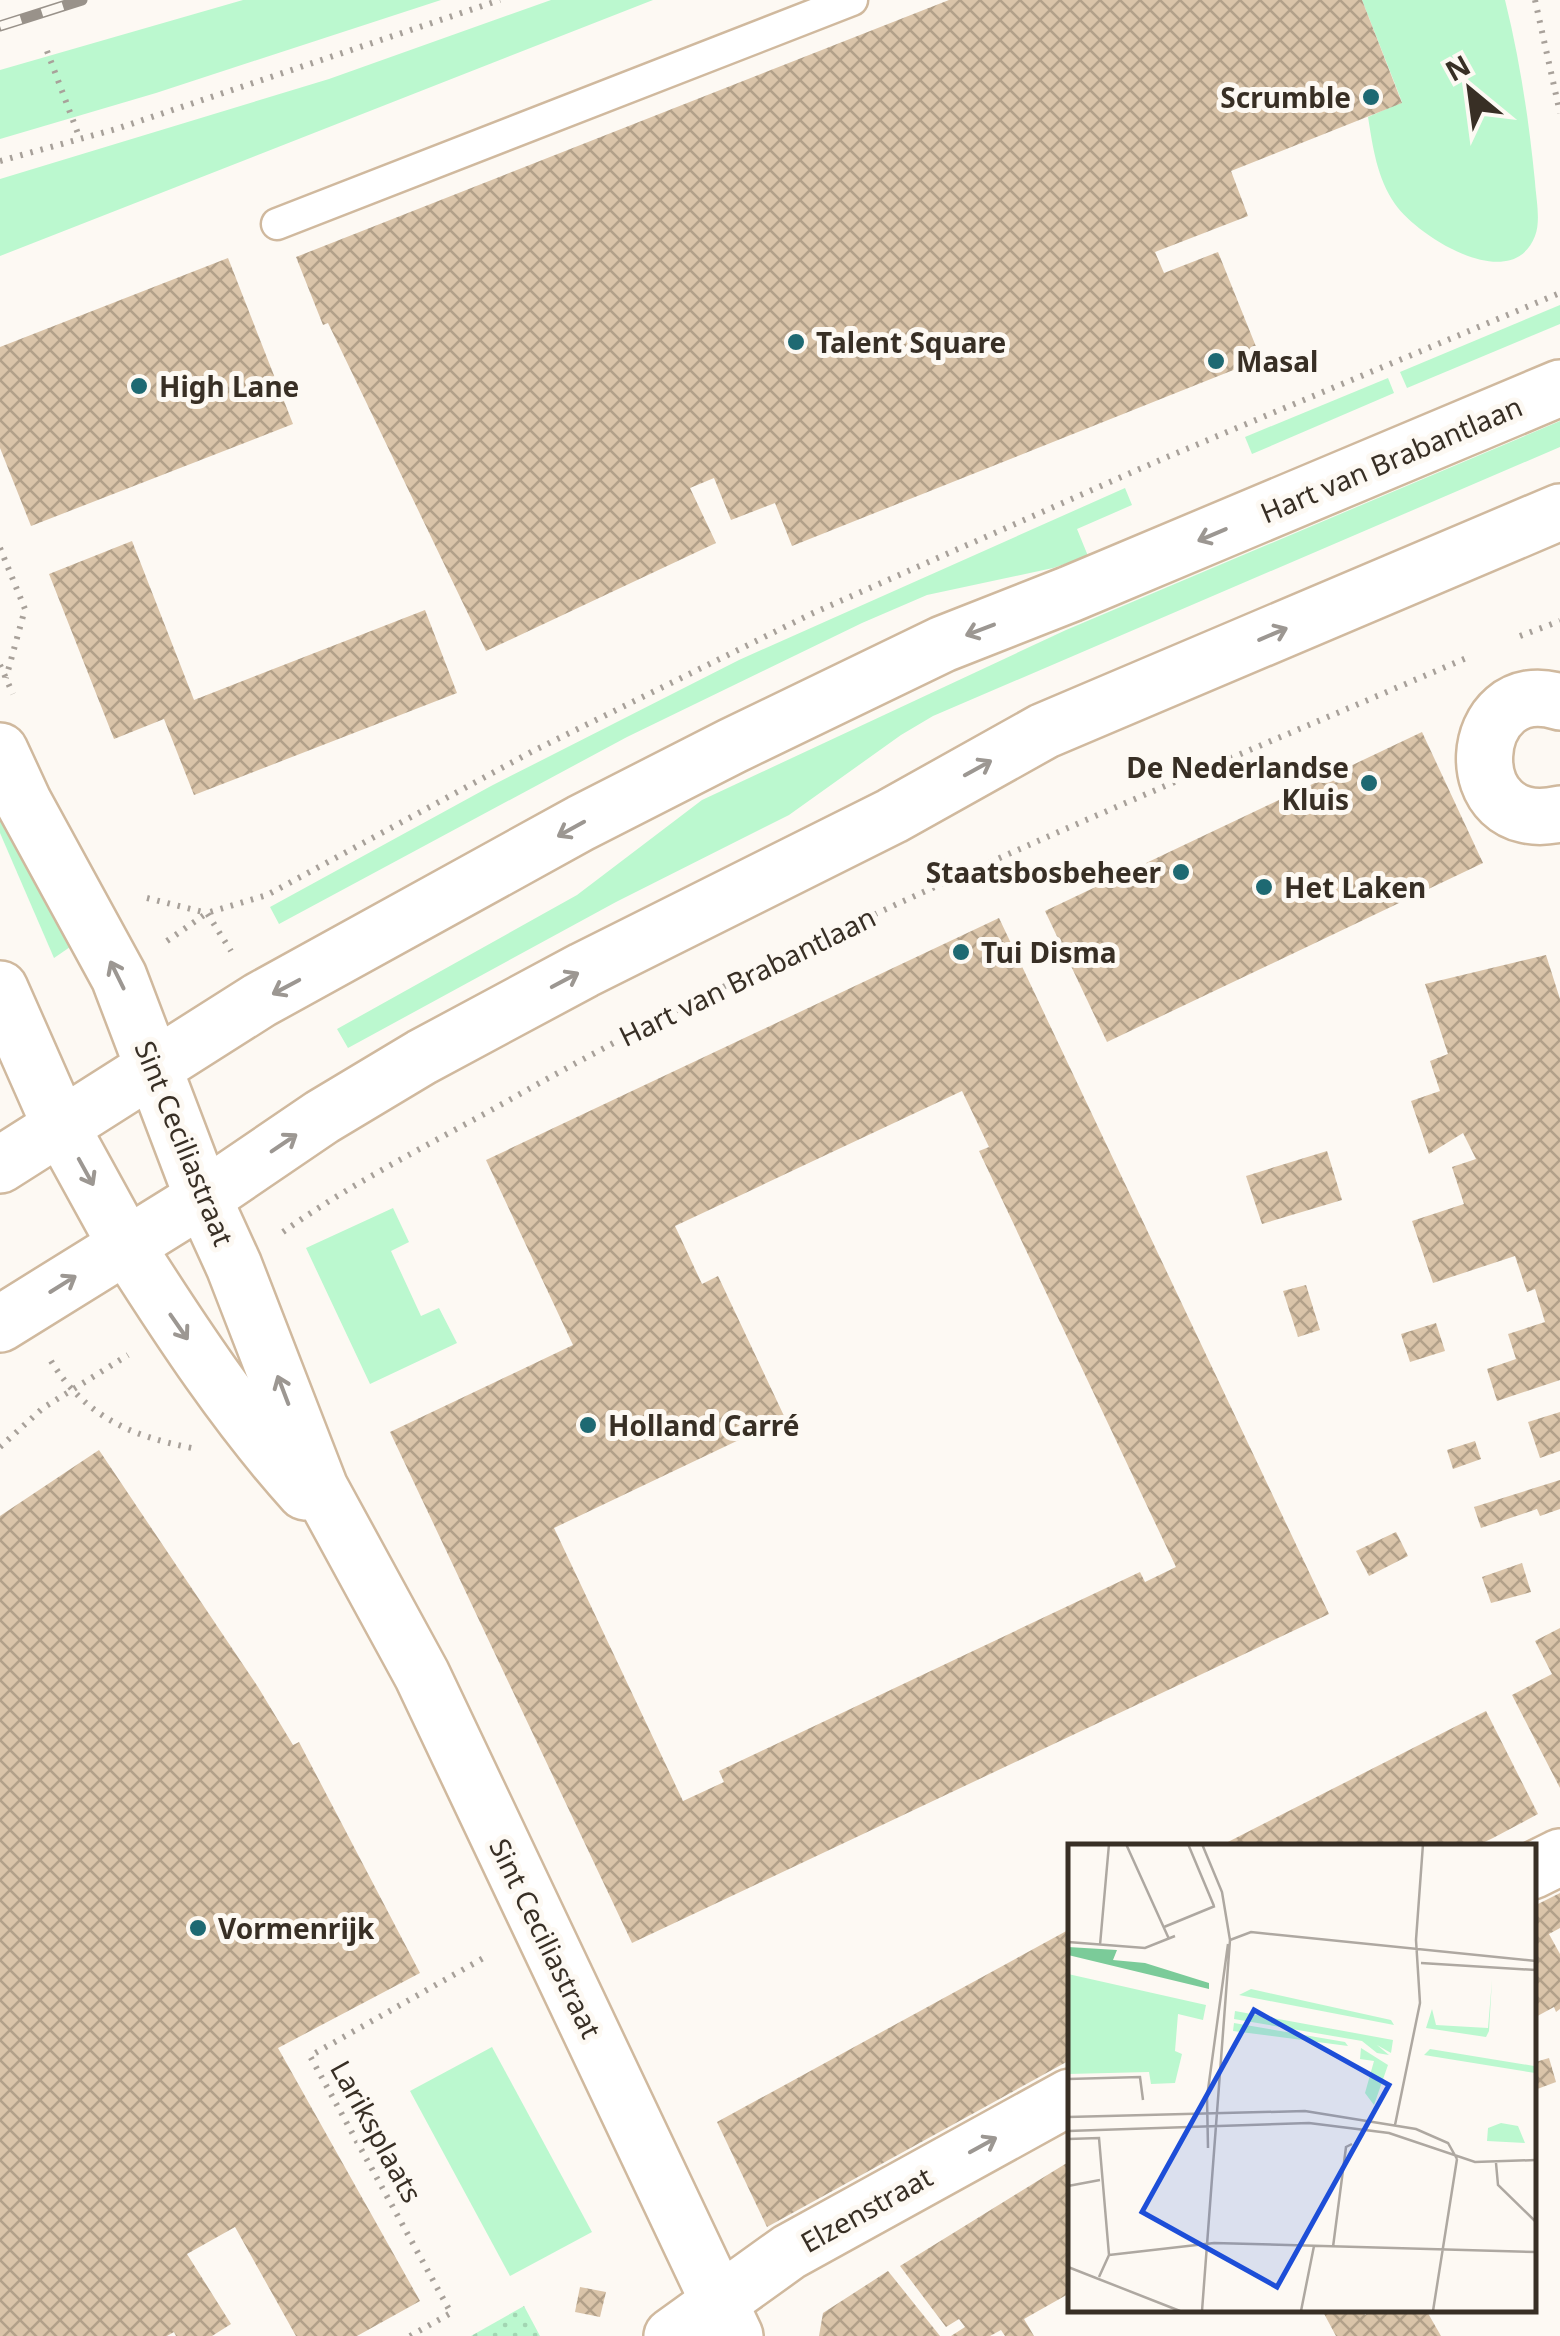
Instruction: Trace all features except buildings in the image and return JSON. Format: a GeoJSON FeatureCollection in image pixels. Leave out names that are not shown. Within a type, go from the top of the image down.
{"type":"FeatureCollection","features":[{"type":"Feature","properties":{"kind":"street","name":"Hart van Brabantlaan"},"geometry":{"type":"LineString","coordinates":[[0,1164],[260,1000],[581,823],[767,729],[943,644],[1560,388]]}},
{"type":"Feature","properties":{"kind":"street"},"geometry":{"type":"LineString","coordinates":[[10,1318],[422,1057],[584,970],[892,816],[1044,731],[1560,512]]}},
{"type":"Feature","properties":{"kind":"street"},"geometry":{"type":"LineString","coordinates":[[1559,818],[1532,816],[1509,807],[1491,789],[1483,766],[1484,741],[1494,722],[1510,708],[1529,699],[1560,702]]}},
{"type":"Feature","properties":{"kind":"street","name":"Sint Ceciliastraat"},"geometry":{"type":"LineString","coordinates":[[0,751],[24,803],[120,977],[203,1198],[234,1266],[320,1488],[422,1675],[728,2320]]}},
{"type":"Feature","properties":{"kind":"street","name":"Sint Ceciliastraat"},"geometry":{"type":"LineString","coordinates":[[0,989],[60,1126],[126,1245],[173,1319],[281,1466],[350,1543]]}},
{"type":"Feature","properties":{"kind":"street"},"geometry":{"type":"LineString","coordinates":[[1535,1870],[1560,1857]]}},
{"type":"Feature","properties":{"kind":"street","name":"Elzenstraat"},"geometry":{"type":"LineString","coordinates":[[672,2336],[728,2320],[789,2252],[1068,2098]]}},
{"type":"Feature","properties":{"kind":"lane"},"geometry":{"type":"LineString","coordinates":[[277,224],[852,0]]}},
{"type":"Feature","properties":{"kind":"path"},"geometry":{"type":"LineString","coordinates":[[0,161],[80,140],[500,0]]}},
{"type":"Feature","properties":{"kind":"path"},"geometry":{"type":"LineString","coordinates":[[1535,0],[1560,114]]}},
{"type":"Feature","properties":{"kind":"path"},"geometry":{"type":"LineString","coordinates":[[47,51],[80,140]]}},
{"type":"Feature","properties":{"kind":"path"},"geometry":{"type":"LineString","coordinates":[[208,913],[267,896],[677,678],[932,558],[1560,293]]}},
{"type":"Feature","properties":{"kind":"path"},"geometry":{"type":"LineString","coordinates":[[0,548],[25,608],[6,679],[0,666]]}},
{"type":"Feature","properties":{"kind":"path"},"geometry":{"type":"LineString","coordinates":[[1512,640],[1560,620]]}},
{"type":"Feature","properties":{"kind":"path","name":"Hart van Brabantlaan"},"geometry":{"type":"LineString","coordinates":[[234,1266],[299,1220],[375,1175],[594,1052],[742,976],[893,904],[1478,654]]}},
{"type":"Feature","properties":{"kind":"path"},"geometry":{"type":"LineString","coordinates":[[10,1318],[69,1390],[108,1420],[149,1439],[281,1466]]}},
{"type":"Feature","properties":{"kind":"path"},"geometry":{"type":"LineString","coordinates":[[0,1447],[44,1408],[124,1358],[173,1319]]}},
{"type":"Feature","properties":{"kind":"path","name":"Lariksplaats"},"geometry":{"type":"LineString","coordinates":[[410,2336],[451,2313],[310,2056],[540,1927]]}},
{"type":"Feature","properties":{"kind":"green space"},"geometry":{"type":"Polygon","coordinates":[[[243,0],[441,0],[156,93],[0,139],[0,70],[243,0]]]}},
{"type":"Feature","properties":{"kind":"green space"},"geometry":{"type":"Polygon","coordinates":[[[551,0],[653,0],[0,256],[0,179],[329,79],[551,0]]]}},
{"type":"Feature","properties":{"kind":"green space"},"geometry":{"type":"Polygon","coordinates":[[[1362,0],[1505,0],[1523,91],[1538,209],[1535,236],[1523,253],[1507,261],[1465,255],[1423,231],[1395,204],[1380,173],[1368,117],[1402,102],[1362,0]]]}},
{"type":"Feature","properties":{"kind":"green space"},"geometry":{"type":"Polygon","coordinates":[[[1560,305],[1560,324],[1407,388],[1400,372],[1560,305]]]}},
{"type":"Feature","properties":{"kind":"green space"},"geometry":{"type":"Polygon","coordinates":[[[1388,378],[1394,393],[1252,454],[1245,437],[1388,378]]]}},
{"type":"Feature","properties":{"kind":"green space"},"geometry":{"type":"Polygon","coordinates":[[[1560,421],[1560,447],[933,716],[789,815],[616,902],[348,1048],[337,1029],[577,895],[702,800],[1066,630],[1560,421]]]}},
{"type":"Feature","properties":{"kind":"green space"},"geometry":{"type":"Polygon","coordinates":[[[1125,488],[1132,505],[1077,529],[1088,556],[1053,568],[927,595],[627,737],[279,924],[270,907],[491,786],[739,660],[1125,488]]]}},
{"type":"Feature","properties":{"kind":"green space"},"geometry":{"type":"Polygon","coordinates":[[[0,813],[73,945],[54,958],[0,833],[0,813]]]}},
{"type":"Feature","properties":{"kind":"green space"},"geometry":{"type":"Polygon","coordinates":[[[393,1208],[409,1242],[391,1251],[421,1316],[439,1308],[457,1343],[370,1384],[306,1248],[393,1208]]]}},
{"type":"Feature","properties":{"kind":"green space"},"geometry":{"type":"Polygon","coordinates":[[[492,2047],[592,2232],[510,2276],[410,2091],[492,2047]]]}},
{"type":"Feature","properties":{"kind":"green space"},"geometry":{"type":"Polygon","coordinates":[[[524,2306],[540,2336],[471,2336],[524,2306]]]}},
{"type":"Feature","properties":{"kind":"railway"},"geometry":{"type":"LineString","coordinates":[[0,26],[82,0]]}},
{"type":"Feature","properties":{"kind":"place","name":"Scrumble"},"geometry":{"type":"Point","coordinates":[1371,97]}},
{"type":"Feature","properties":{"kind":"place","name":"Talent Square"},"geometry":{"type":"Point","coordinates":[796,342]}},
{"type":"Feature","properties":{"kind":"place","name":"Masal"},"geometry":{"type":"Point","coordinates":[1216,361]}},
{"type":"Feature","properties":{"kind":"place","name":"High Lane"},"geometry":{"type":"Point","coordinates":[139,386]}},
{"type":"Feature","properties":{"kind":"place","name":"De Nederlandse Kluis"},"geometry":{"type":"Point","coordinates":[1369,783]}},
{"type":"Feature","properties":{"kind":"place","name":"Staatsbosbeheer"},"geometry":{"type":"Point","coordinates":[1181,872]}},
{"type":"Feature","properties":{"kind":"place","name":"Het Laken"},"geometry":{"type":"Point","coordinates":[1264,887]}},
{"type":"Feature","properties":{"kind":"place","name":"Tui Disma"},"geometry":{"type":"Point","coordinates":[961,952]}},
{"type":"Feature","properties":{"kind":"place","name":"Holland Carré"},"geometry":{"type":"Point","coordinates":[588,1425]}},
{"type":"Feature","properties":{"kind":"place","name":"Vormenrijk"},"geometry":{"type":"Point","coordinates":[198,1928]}}]}
